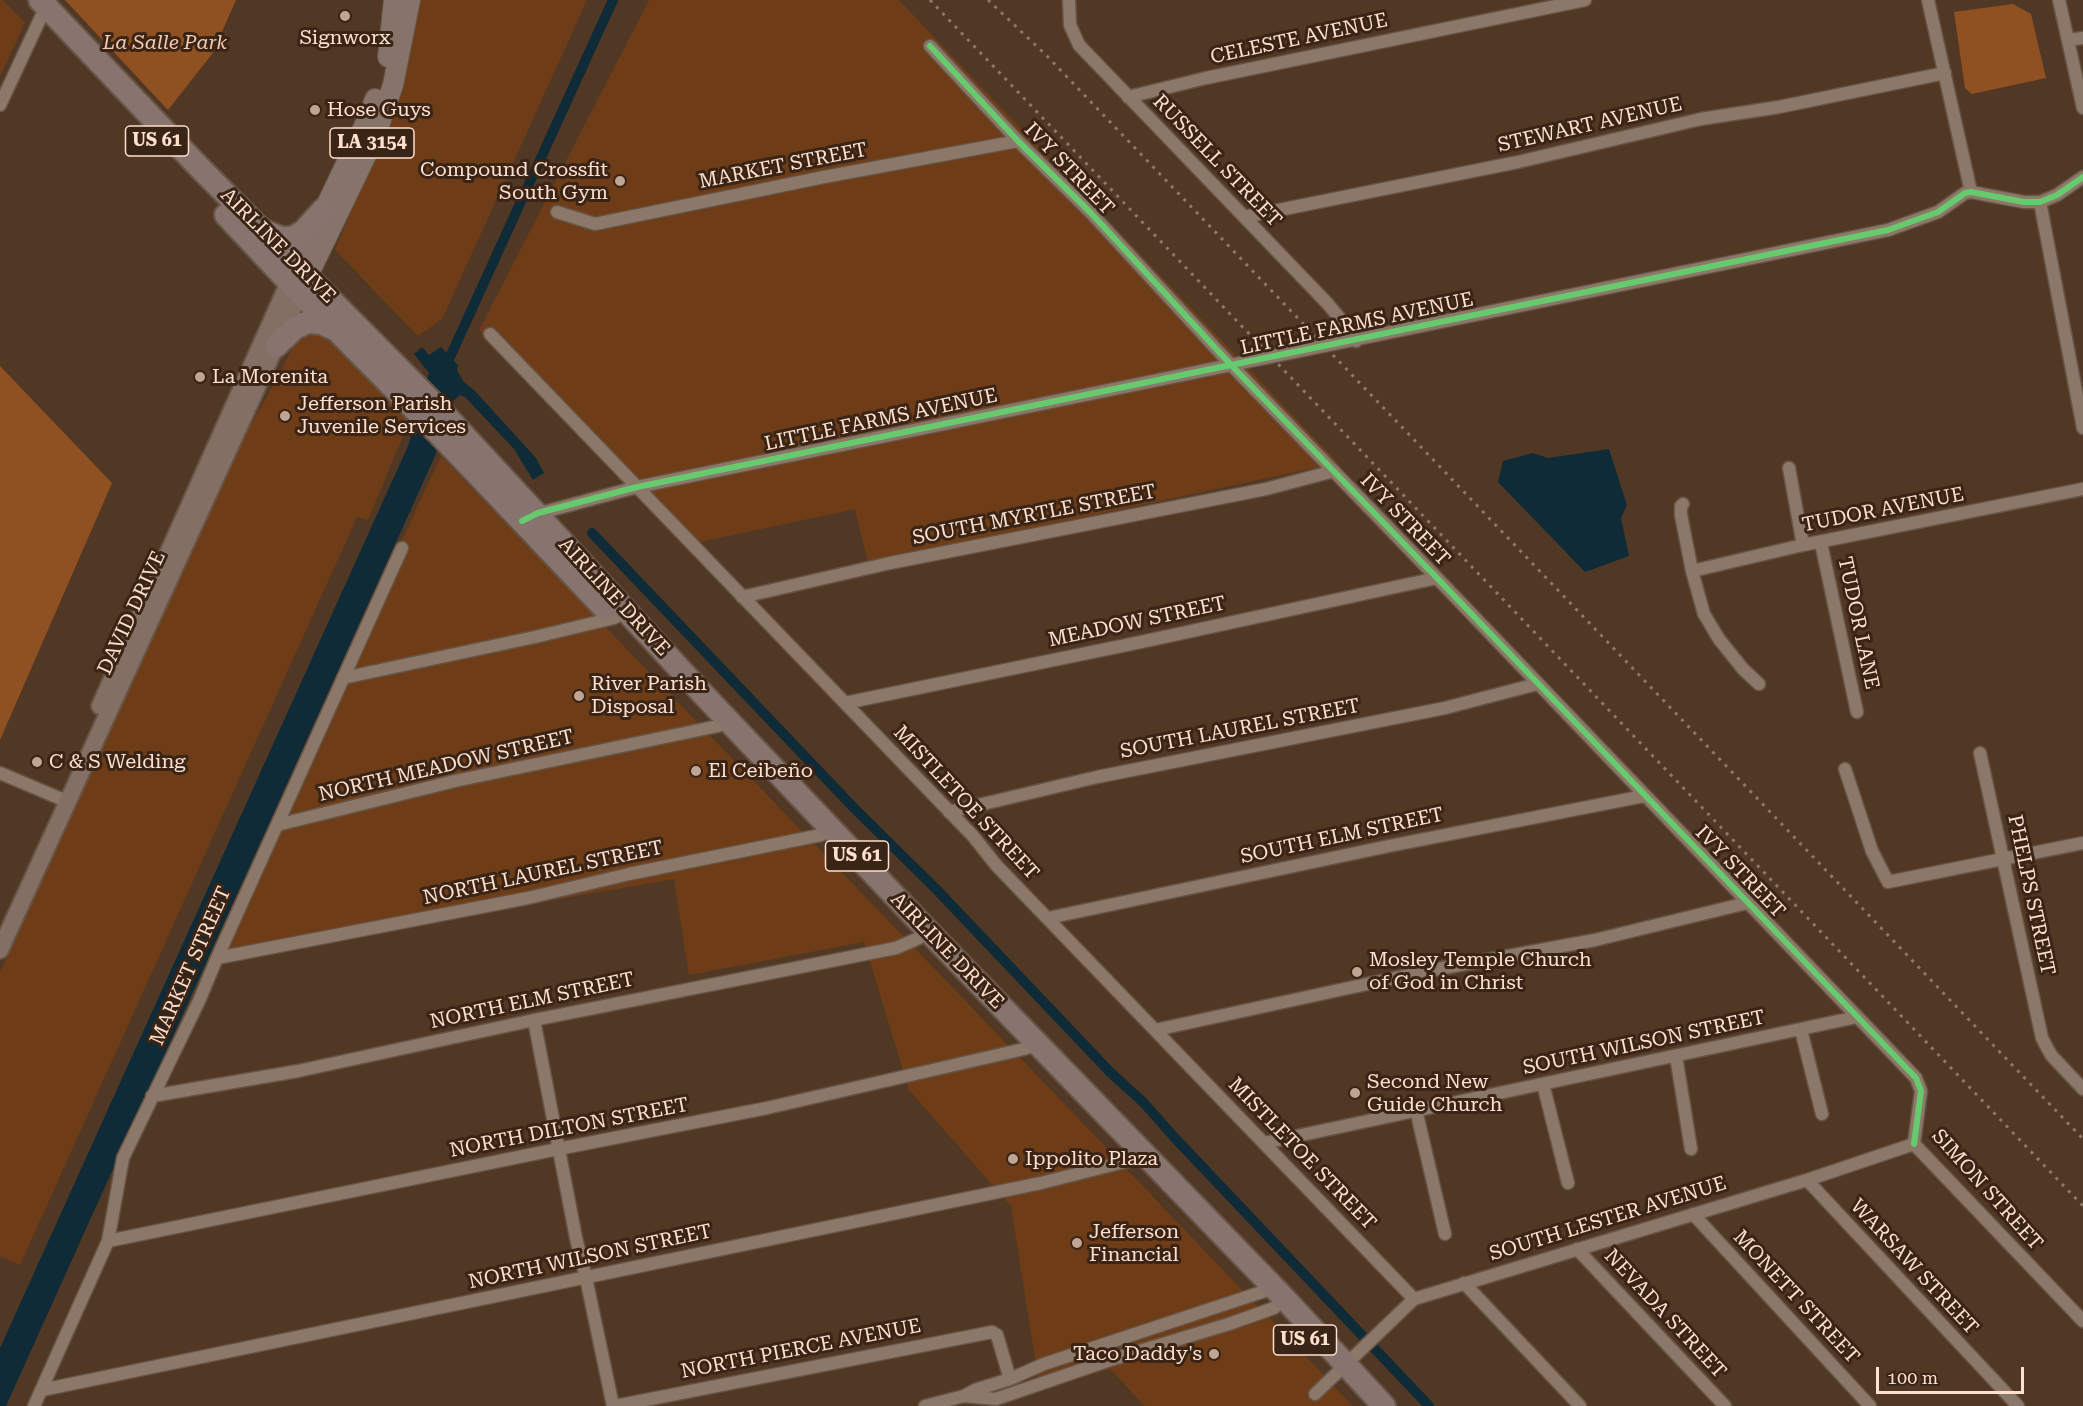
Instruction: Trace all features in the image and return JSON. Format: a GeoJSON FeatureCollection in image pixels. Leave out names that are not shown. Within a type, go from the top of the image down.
{"type":"FeatureCollection","features":[{"type":"Feature","properties":{"kind":"highway","name":"AIRLINE DRIVE"},"geometry":{"type":"LineString","coordinates":[[24,0],[43,9],[262,230],[336,329],[424,407]]}},
{"type":"Feature","properties":{"kind":"highway","name":"AIRLINE DRIVE"},"geometry":{"type":"LineString","coordinates":[[43,9],[298,279],[444,426],[1030,1046],[1273,1297],[1347,1365],[1383,1406]]}},
{"type":"Feature","properties":{"kind":"highway"},"geometry":{"type":"LineString","coordinates":[[262,230],[281,238],[292,238],[303,232],[323,210]]}},
{"type":"Feature","properties":{"kind":"highway"},"geometry":{"type":"LineString","coordinates":[[276,346],[295,328],[308,322],[321,322],[336,329]]}},
{"type":"Feature","properties":{"kind":"highway","name":"AIRLINE DRIVE"},"geometry":{"type":"LineString","coordinates":[[826,831],[918,938],[1030,1046]]}},
{"type":"Feature","properties":{"kind":"highway","name":"AIRLINE DRIVE"},"geometry":{"type":"LineString","coordinates":[[1347,1365],[1368,1406]]}},
{"type":"Feature","properties":{"kind":"main road","name":"LA 3154"},"geometry":{"type":"LineString","coordinates":[[298,279],[323,210],[369,116],[387,65],[394,0]]}},
{"type":"Feature","properties":{"kind":"main road","name":"LA 3154"},"geometry":{"type":"LineString","coordinates":[[298,279],[376,134],[393,85],[411,0]]}},
{"type":"Feature","properties":{"kind":"main road","name":"DAVID DRIVE"},"geometry":{"type":"LineString","coordinates":[[0,928],[64,799],[276,346],[298,279]]}},
{"type":"Feature","properties":{"kind":"main road","name":"DAVID DRIVE"},"geometry":{"type":"LineString","coordinates":[[0,950],[64,799],[298,279]]}},
{"type":"Feature","properties":{"kind":"street","name":"RUSSELL STREET"},"geometry":{"type":"LineString","coordinates":[[1070,0],[1068,13],[1073,36],[1079,45],[1327,303],[1356,341]]}},
{"type":"Feature","properties":{"kind":"street","name":"CELESTE AVENUE"},"geometry":{"type":"LineString","coordinates":[[1128,97],[1206,78],[1585,0]]}},
{"type":"Feature","properties":{"kind":"street"},"geometry":{"type":"LineString","coordinates":[[1928,0],[1971,192],[2024,202],[2040,202],[2057,195],[2083,177]]}},
{"type":"Feature","properties":{"kind":"street"},"geometry":{"type":"LineString","coordinates":[[2059,0],[2083,108]]}},
{"type":"Feature","properties":{"kind":"street"},"geometry":{"type":"LineString","coordinates":[[0,105],[43,9]]}},
{"type":"Feature","properties":{"kind":"street"},"geometry":{"type":"LineString","coordinates":[[2068,40],[2083,38]]}},
{"type":"Feature","properties":{"kind":"street","name":"IVY STREET"},"geometry":{"type":"LineString","coordinates":[[930,46],[1018,141],[1090,212],[1232,366],[1857,1017]]}},
{"type":"Feature","properties":{"kind":"street","name":"STEWART AVENUE"},"geometry":{"type":"LineString","coordinates":[[1244,217],[1518,162],[1701,119],[1779,107],[1945,73]]}},
{"type":"Feature","properties":{"kind":"street","name":"MARKET STREET"},"geometry":{"type":"LineString","coordinates":[[557,212],[595,224],[824,177],[1018,141]]}},
{"type":"Feature","properties":{"kind":"street","name":"LITTLE FARMS AVENUE"},"geometry":{"type":"LineString","coordinates":[[530,517],[637,487],[1888,230],[1938,212],[1971,192]]}},
{"type":"Feature","properties":{"kind":"street"},"geometry":{"type":"LineString","coordinates":[[2040,202],[2083,428]]}},
{"type":"Feature","properties":{"kind":"street","name":"MISTLETOE STREET"},"geometry":{"type":"LineString","coordinates":[[490,334],[1414,1299]]}},
{"type":"Feature","properties":{"kind":"street"},"geometry":{"type":"LineString","coordinates":[[1789,468],[1803,545]]}},
{"type":"Feature","properties":{"kind":"street","name":"SOUTH MYRTLE STREET"},"geometry":{"type":"LineString","coordinates":[[741,597],[890,563],[1266,489],[1334,471]]}},
{"type":"Feature","properties":{"kind":"street","name":"TUDOR AVENUE"},"geometry":{"type":"LineString","coordinates":[[1692,572],[1803,545],[2083,489]]}},
{"type":"Feature","properties":{"kind":"street"},"geometry":{"type":"LineString","coordinates":[[1683,504],[1681,515],[1692,572],[1704,614],[1719,639],[1743,669],[1759,684]]}},
{"type":"Feature","properties":{"kind":"street","name":"TUDOR LANE"},"geometry":{"type":"LineString","coordinates":[[1821,543],[1857,712]]}},
{"type":"Feature","properties":{"kind":"street","name":"MARKET STREET"},"geometry":{"type":"LineString","coordinates":[[34,1406],[108,1241],[123,1158],[199,1001],[402,548]]}},
{"type":"Feature","properties":{"kind":"street","name":"MEADOW STREET"},"geometry":{"type":"LineString","coordinates":[[845,703],[1437,578]]}},
{"type":"Feature","properties":{"kind":"street"},"geometry":{"type":"LineString","coordinates":[[343,678],[501,645],[621,614]]}},
{"type":"Feature","properties":{"kind":"street","name":"SOUTH LAUREL STREET"},"geometry":{"type":"LineString","coordinates":[[949,812],[1097,777],[1445,708],[1537,684]]}},
{"type":"Feature","properties":{"kind":"street","name":"NORTH MEADOW STREET"},"geometry":{"type":"LineString","coordinates":[[277,825],[455,781],[722,722]]}},
{"type":"Feature","properties":{"kind":"street","name":"PHELPS STREET"},"geometry":{"type":"LineString","coordinates":[[1980,753],[2040,1027],[2051,1054],[2083,1089]]}},
{"type":"Feature","properties":{"kind":"street"},"geometry":{"type":"LineString","coordinates":[[1845,768],[1872,851],[1888,882],[2083,843]]}},
{"type":"Feature","properties":{"kind":"street"},"geometry":{"type":"LineString","coordinates":[[0,773],[64,799]]}},
{"type":"Feature","properties":{"kind":"street","name":"SOUTH ELM STREET"},"geometry":{"type":"LineString","coordinates":[[1048,918],[1400,843],[1644,796]]}},
{"type":"Feature","properties":{"kind":"street","name":"NORTH LAUREL STREET"},"geometry":{"type":"LineString","coordinates":[[217,958],[528,898],[826,831]]}},
{"type":"Feature","properties":{"kind":"street"},"geometry":{"type":"LineString","coordinates":[[1155,1030],[1427,971],[1595,940],[1747,903]]}},
{"type":"Feature","properties":{"kind":"street","name":"NORTH ELM STREET"},"geometry":{"type":"LineString","coordinates":[[152,1096],[298,1071],[534,1020],[896,948],[918,938]]}},
{"type":"Feature","properties":{"kind":"street","name":"SOUTH WILSON STREET"},"geometry":{"type":"LineString","coordinates":[[1264,1143],[1857,1017]]}},
{"type":"Feature","properties":{"kind":"street","name":"SIMON STREET"},"geometry":{"type":"LineString","coordinates":[[1857,1017],[1916,1078],[1921,1091],[1914,1144],[2083,1321]]}},
{"type":"Feature","properties":{"kind":"street"},"geometry":{"type":"LineString","coordinates":[[534,1020],[576,1239],[614,1406]]}},
{"type":"Feature","properties":{"kind":"street"},"geometry":{"type":"LineString","coordinates":[[1801,1029],[1822,1114]]}},
{"type":"Feature","properties":{"kind":"street","name":"NORTH DILTON STREET"},"geometry":{"type":"LineString","coordinates":[[108,1241],[767,1108],[1030,1046]]}},
{"type":"Feature","properties":{"kind":"street"},"geometry":{"type":"LineString","coordinates":[[1676,1056],[1691,1149]]}},
{"type":"Feature","properties":{"kind":"street"},"geometry":{"type":"LineString","coordinates":[[1543,1084],[1568,1184]]}},
{"type":"Feature","properties":{"kind":"street"},"geometry":{"type":"LineString","coordinates":[[1416,1110],[1445,1234]]}},
{"type":"Feature","properties":{"kind":"street","name":"SOUTH LESTER AVENUE"},"geometry":{"type":"LineString","coordinates":[[1315,1394],[1414,1299],[1807,1180],[1914,1144]]}},
{"type":"Feature","properties":{"kind":"street","name":"NORTH WILSON STREET"},"geometry":{"type":"LineString","coordinates":[[42,1390],[1041,1183],[1137,1157]]}},
{"type":"Feature","properties":{"kind":"street","name":"WARSAW STREET"},"geometry":{"type":"LineString","coordinates":[[1807,1180],[2018,1406]]}},
{"type":"Feature","properties":{"kind":"street","name":"MONETT STREET"},"geometry":{"type":"LineString","coordinates":[[1693,1214],[1870,1406]]}},
{"type":"Feature","properties":{"kind":"street","name":"NEVADA STREET"},"geometry":{"type":"LineString","coordinates":[[1577,1249],[1725,1406]]}},
{"type":"Feature","properties":{"kind":"street"},"geometry":{"type":"LineString","coordinates":[[1464,1283],[1580,1406]]}},
{"type":"Feature","properties":{"kind":"street"},"geometry":{"type":"LineString","coordinates":[[965,1401],[975,1389],[1010,1379],[1044,1364],[1180,1320],[1273,1297]]}},
{"type":"Feature","properties":{"kind":"street"},"geometry":{"type":"LineString","coordinates":[[926,1406],[996,1399],[1184,1338],[1273,1297]]}},
{"type":"Feature","properties":{"kind":"street"},"geometry":{"type":"LineString","coordinates":[[1180,1320],[1184,1338]]}},
{"type":"Feature","properties":{"kind":"street","name":"NORTH PIERCE AVENUE"},"geometry":{"type":"LineString","coordinates":[[614,1406],[994,1332],[997,1335],[1010,1379]]}},
{"type":"Feature","properties":{"kind":"street"},"geometry":{"type":"LineString","coordinates":[[1134,1335],[1139,1351]]}},
{"type":"Feature","properties":{"kind":"shaded area"},"geometry":{"type":"Polygon","coordinates":[[[0,0],[3,0],[25,23],[0,76],[0,0]]]}},
{"type":"Feature","properties":{"kind":"shaded area"},"geometry":{"type":"Polygon","coordinates":[[[415,0],[587,0],[442,319],[418,336],[335,250],[359,192],[415,0]]]}},
{"type":"Feature","properties":{"kind":"shaded area"},"geometry":{"type":"Polygon","coordinates":[[[649,0],[899,0],[1338,463],[868,563],[855,509],[686,545],[479,330],[649,0]]]}},
{"type":"Feature","properties":{"kind":"shaded area"},"geometry":{"type":"Polygon","coordinates":[[[324,329],[410,419],[368,520],[357,517],[20,1265],[0,1256],[0,972],[242,441],[301,331],[324,329]]]}},
{"type":"Feature","properties":{"kind":"shaded area"},"geometry":{"type":"Polygon","coordinates":[[[441,456],[1353,1406],[1145,1406],[1110,1369],[1040,1390],[1011,1206],[909,1090],[864,942],[689,975],[674,879],[206,961],[441,456]]]}},
{"type":"Feature","properties":{"kind":"green space","name":"La Salle Park"},"geometry":{"type":"Polygon","coordinates":[[[65,0],[236,0],[212,54],[168,110],[65,0]]]}},
{"type":"Feature","properties":{"kind":"green space"},"geometry":{"type":"Polygon","coordinates":[[[2013,4],[2031,14],[2046,78],[1972,94],[1965,88],[1954,12],[2013,4]]]}},
{"type":"Feature","properties":{"kind":"green space"},"geometry":{"type":"Polygon","coordinates":[[[0,366],[112,483],[0,740],[0,366]]]}},
{"type":"Feature","properties":{"kind":"water"},"geometry":{"type":"Polygon","coordinates":[[[422,347],[429,355],[441,347],[458,365],[457,370],[463,381],[476,392],[536,458],[544,473],[533,480],[514,449],[465,397],[460,395],[452,402],[435,456],[6,1406],[0,1406],[0,1348],[408,446],[429,373],[414,354],[422,347]]]}},
{"type":"Feature","properties":{"kind":"water"},"geometry":{"type":"Polygon","coordinates":[[[1609,449],[1627,505],[1621,518],[1629,556],[1585,572],[1498,482],[1503,461],[1533,453],[1548,458],[1609,449]]]}},
{"type":"Feature","properties":{"kind":"waterway"},"geometry":{"type":"LineString","coordinates":[[445,368],[613,0]]}},
{"type":"Feature","properties":{"kind":"waterway"},"geometry":{"type":"LineString","coordinates":[[592,533],[854,808],[937,890],[1110,1072],[1144,1103],[1429,1406]]}},
{"type":"Feature","properties":{"kind":"railway"},"geometry":{"type":"LineString","coordinates":[[930,0],[2083,1206]]}},
{"type":"Feature","properties":{"kind":"railway"},"geometry":{"type":"LineString","coordinates":[[988,0],[1046,55],[2083,1139]]}},
{"type":"Feature","properties":{"kind":"cycle path"},"geometry":{"type":"LineString","coordinates":[[930,46],[1018,141],[1090,212],[1232,366],[1916,1078],[1921,1091],[1914,1144]]}},
{"type":"Feature","properties":{"kind":"cycle path"},"geometry":{"type":"LineString","coordinates":[[522,521],[538,513],[637,487],[1888,230],[1938,212],[1965,193],[1971,192],[2024,202],[2040,202],[2057,195],[2083,177]]}},
{"type":"Feature","properties":{"kind":"place","name":"Signworx"},"geometry":{"type":"Point","coordinates":[345,16]}},
{"type":"Feature","properties":{"kind":"place","name":"Hose Guys"},"geometry":{"type":"Point","coordinates":[315,110]}},
{"type":"Feature","properties":{"kind":"place","name":"Compound Crossfit South Gym"},"geometry":{"type":"Point","coordinates":[620,181]}},
{"type":"Feature","properties":{"kind":"place","name":"La Morenita"},"geometry":{"type":"Point","coordinates":[200,377]}},
{"type":"Feature","properties":{"kind":"place","name":"Jefferson Parish Juvenile Services"},"geometry":{"type":"Point","coordinates":[285,416]}},
{"type":"Feature","properties":{"kind":"place","name":"River Parish Disposal"},"geometry":{"type":"Point","coordinates":[579,696]}},
{"type":"Feature","properties":{"kind":"place","name":"C & S Welding"},"geometry":{"type":"Point","coordinates":[37,762]}},
{"type":"Feature","properties":{"kind":"place","name":"El Ceibeño"},"geometry":{"type":"Point","coordinates":[696,771]}},
{"type":"Feature","properties":{"kind":"place","name":"Mosley Temple Church of God in Christ"},"geometry":{"type":"Point","coordinates":[1357,972]}},
{"type":"Feature","properties":{"kind":"place","name":"Second New Guide Church"},"geometry":{"type":"Point","coordinates":[1355,1093]}},
{"type":"Feature","properties":{"kind":"place","name":"Ippolito Plaza"},"geometry":{"type":"Point","coordinates":[1013,1159]}},
{"type":"Feature","properties":{"kind":"place","name":"Jefferson Financial"},"geometry":{"type":"Point","coordinates":[1077,1243]}},
{"type":"Feature","properties":{"kind":"place","name":"Taco Daddy's"},"geometry":{"type":"Point","coordinates":[1214,1354]}}]}
